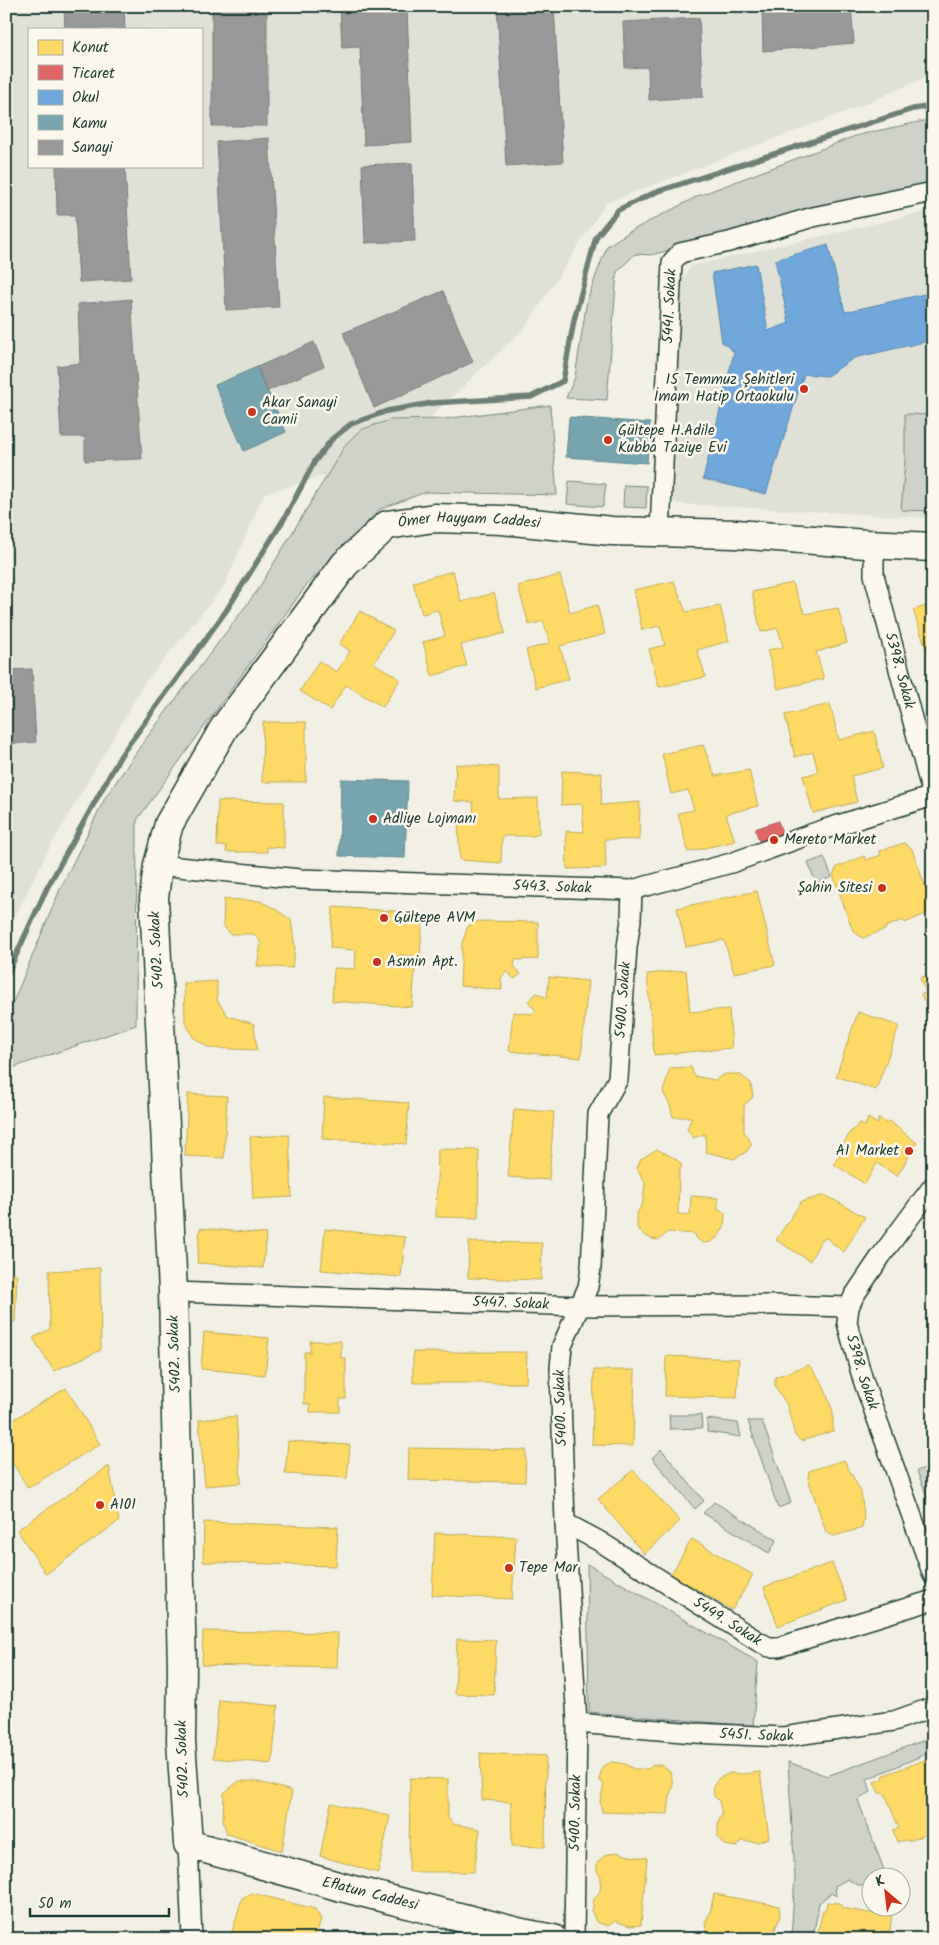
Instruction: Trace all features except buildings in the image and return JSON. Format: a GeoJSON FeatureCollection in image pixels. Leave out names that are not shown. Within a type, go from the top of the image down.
{"type":"FeatureCollection","features":[{"type":"Feature","properties":{"kind":"street","name":"5441. Sokak"},"geometry":{"type":"LineString","coordinates":[[660,532],[672,262],[680,253],[729,242],[813,217],[933,192]]}},
{"type":"Feature","properties":{"kind":"street","name":"Ömer Hayyam Caddesi"},"geometry":{"type":"LineString","coordinates":[[158,865],[169,824],[224,728],[345,564],[387,525],[434,518],[502,520],[604,530],[736,534],[933,547]]}},
{"type":"Feature","properties":{"kind":"street","name":"5398. Sokak"},"geometry":{"type":"LineString","coordinates":[[874,544],[874,575],[933,797]]}},
{"type":"Feature","properties":{"kind":"street","name":"5443. Sokak"},"geometry":{"type":"LineString","coordinates":[[158,865],[300,879],[632,890],[730,863],[822,830],[933,797]]}},
{"type":"Feature","properties":{"kind":"street","name":"5402. Sokak"},"geometry":{"type":"LineString","coordinates":[[158,865],[154,898],[173,1292],[182,1668],[180,1741],[188,1844]]}},
{"type":"Feature","properties":{"kind":"street","name":"5400. Sokak"},"geometry":{"type":"LineString","coordinates":[[574,1939],[577,1723],[565,1523],[560,1368],[562,1346],[581,1306],[588,1287],[591,1268],[598,1114],[618,1079],[632,890]]}},
{"type":"Feature","properties":{"kind":"street"},"geometry":{"type":"LineString","coordinates":[[849,1307],[881,1256],[933,1186]]}},
{"type":"Feature","properties":{"kind":"street","name":"5447. Sokak"},"geometry":{"type":"LineString","coordinates":[[173,1292],[581,1306],[775,1304],[849,1307]]}},
{"type":"Feature","properties":{"kind":"street","name":"5398. Sokak"},"geometry":{"type":"LineString","coordinates":[[849,1307],[847,1323],[863,1380],[933,1575]]}},
{"type":"Feature","properties":{"kind":"street","name":"5449. Sokak"},"geometry":{"type":"LineString","coordinates":[[565,1523],[599,1541],[758,1642],[770,1647],[778,1647],[933,1600]]}},
{"type":"Feature","properties":{"kind":"street","name":"5451. Sokak"},"geometry":{"type":"LineString","coordinates":[[577,1723],[694,1734],[783,1737],[894,1721],[933,1708]]}},
{"type":"Feature","properties":{"kind":"street"},"geometry":{"type":"LineString","coordinates":[[188,1844],[192,1939]]}},
{"type":"Feature","properties":{"kind":"street","name":"Eflatun Caddesi"},"geometry":{"type":"LineString","coordinates":[[188,1844],[337,1886],[479,1930],[522,1933],[553,1939]]}},
{"type":"Feature","properties":{"kind":"shaded area"},"geometry":{"type":"Polygon","coordinates":[[[6,6],[933,6],[933,74],[861,106],[606,203],[525,328],[389,456],[264,494],[225,585],[144,684],[49,849],[14,918],[6,925],[6,6]]]}},
{"type":"Feature","properties":{"kind":"shaded area"},"geometry":{"type":"Polygon","coordinates":[[[933,119],[933,184],[852,201],[651,255],[635,254],[617,272],[607,400],[566,398],[575,377],[587,300],[607,246],[629,232],[698,196],[858,135],[933,119]]]}},
{"type":"Feature","properties":{"kind":"shaded area","name":"15 Temmuz Şehitleri İmam Hatip Ortaokulu"},"geometry":{"type":"Polygon","coordinates":[[[933,210],[933,518],[678,504],[669,499],[682,280],[691,266],[933,210]]]}},
{"type":"Feature","properties":{"kind":"shaded area"},"geometry":{"type":"Polygon","coordinates":[[[550,405],[557,495],[426,492],[380,509],[305,587],[137,820],[136,1025],[6,1070],[6,1019],[61,887],[105,798],[142,744],[257,591],[346,444],[360,430],[390,420],[444,419],[550,405]]]}},
{"type":"Feature","properties":{"kind":"shaded area"},"geometry":{"type":"Polygon","coordinates":[[[905,414],[933,415],[933,511],[901,510],[905,461],[905,414]]]}},
{"type":"Feature","properties":{"kind":"shaded area"},"geometry":{"type":"Polygon","coordinates":[[[569,481],[606,484],[603,507],[567,504],[569,481]]]}},
{"type":"Feature","properties":{"kind":"shaded area"},"geometry":{"type":"Polygon","coordinates":[[[624,485],[647,486],[646,508],[623,507],[624,485]]]}},
{"type":"Feature","properties":{"kind":"shaded area"},"geometry":{"type":"Polygon","coordinates":[[[824,857],[832,877],[816,883],[808,863],[824,857]]]}},
{"type":"Feature","properties":{"kind":"shaded area"},"geometry":{"type":"Polygon","coordinates":[[[669,1415],[701,1415],[702,1428],[670,1429],[669,1415]]]}},
{"type":"Feature","properties":{"kind":"shaded area"},"geometry":{"type":"Polygon","coordinates":[[[707,1419],[738,1423],[741,1437],[707,1432],[707,1419]]]}},
{"type":"Feature","properties":{"kind":"shaded area"},"geometry":{"type":"Polygon","coordinates":[[[748,1421],[762,1421],[791,1503],[778,1508],[748,1421]]]}},
{"type":"Feature","properties":{"kind":"shaded area"},"geometry":{"type":"Polygon","coordinates":[[[661,1449],[704,1501],[695,1509],[652,1458],[661,1449]]]}},
{"type":"Feature","properties":{"kind":"shaded area"},"geometry":{"type":"Polygon","coordinates":[[[933,1465],[933,1512],[917,1471],[933,1465]]]}},
{"type":"Feature","properties":{"kind":"shaded area"},"geometry":{"type":"Polygon","coordinates":[[[714,1502],[777,1540],[769,1553],[703,1513],[714,1502]]]}},
{"type":"Feature","properties":{"kind":"shaded area"},"geometry":{"type":"Polygon","coordinates":[[[587,1564],[758,1662],[753,1726],[589,1712],[587,1564]]]}},
{"type":"Feature","properties":{"kind":"shaded area"},"geometry":{"type":"Polygon","coordinates":[[[933,1737],[933,1751],[867,1779],[871,1792],[858,1800],[883,1868],[862,1868],[862,1886],[848,1879],[835,1886],[836,1896],[831,1893],[819,1903],[813,1939],[791,1939],[795,1876],[788,1762],[827,1776],[933,1737]]]}},
{"type":"Feature","properties":{"kind":"waterway"},"geometry":{"type":"LineString","coordinates":[[6,977],[47,888],[121,755],[226,611],[284,519],[315,461],[332,439],[351,424],[387,411],[432,403],[531,397],[563,381],[574,320],[596,237],[618,210],[656,192],[913,109],[933,106]]}},
{"type":"Feature","properties":{"kind":"place","name":"15 Temmuz Şehitleri İmam Hatip Ortaokulu"},"geometry":{"type":"Point","coordinates":[804,389]}},
{"type":"Feature","properties":{"kind":"place","name":"Akar Sanayi Camii"},"geometry":{"type":"Point","coordinates":[252,412]}},
{"type":"Feature","properties":{"kind":"place","name":"Gültepe H.Adile Kubba Taziye Evi"},"geometry":{"type":"Point","coordinates":[608,440]}},
{"type":"Feature","properties":{"kind":"place","name":"Adliye Lojmanı"},"geometry":{"type":"Point","coordinates":[373,819]}},
{"type":"Feature","properties":{"kind":"place","name":"Mereto Market"},"geometry":{"type":"Point","coordinates":[774,840]}},
{"type":"Feature","properties":{"kind":"place","name":"Şahin Sitesi"},"geometry":{"type":"Point","coordinates":[882,888]}},
{"type":"Feature","properties":{"kind":"place","name":"Gültepe AVM"},"geometry":{"type":"Point","coordinates":[384,918]}},
{"type":"Feature","properties":{"kind":"place","name":"Asmin Apt."},"geometry":{"type":"Point","coordinates":[377,962]}},
{"type":"Feature","properties":{"kind":"place","name":"A1 Market"},"geometry":{"type":"Point","coordinates":[909,1151]}},
{"type":"Feature","properties":{"kind":"place","name":"A101"},"geometry":{"type":"Point","coordinates":[100,1505]}},
{"type":"Feature","properties":{"kind":"place","name":"Tepe Mar"},"geometry":{"type":"Point","coordinates":[509,1568]}}]}
